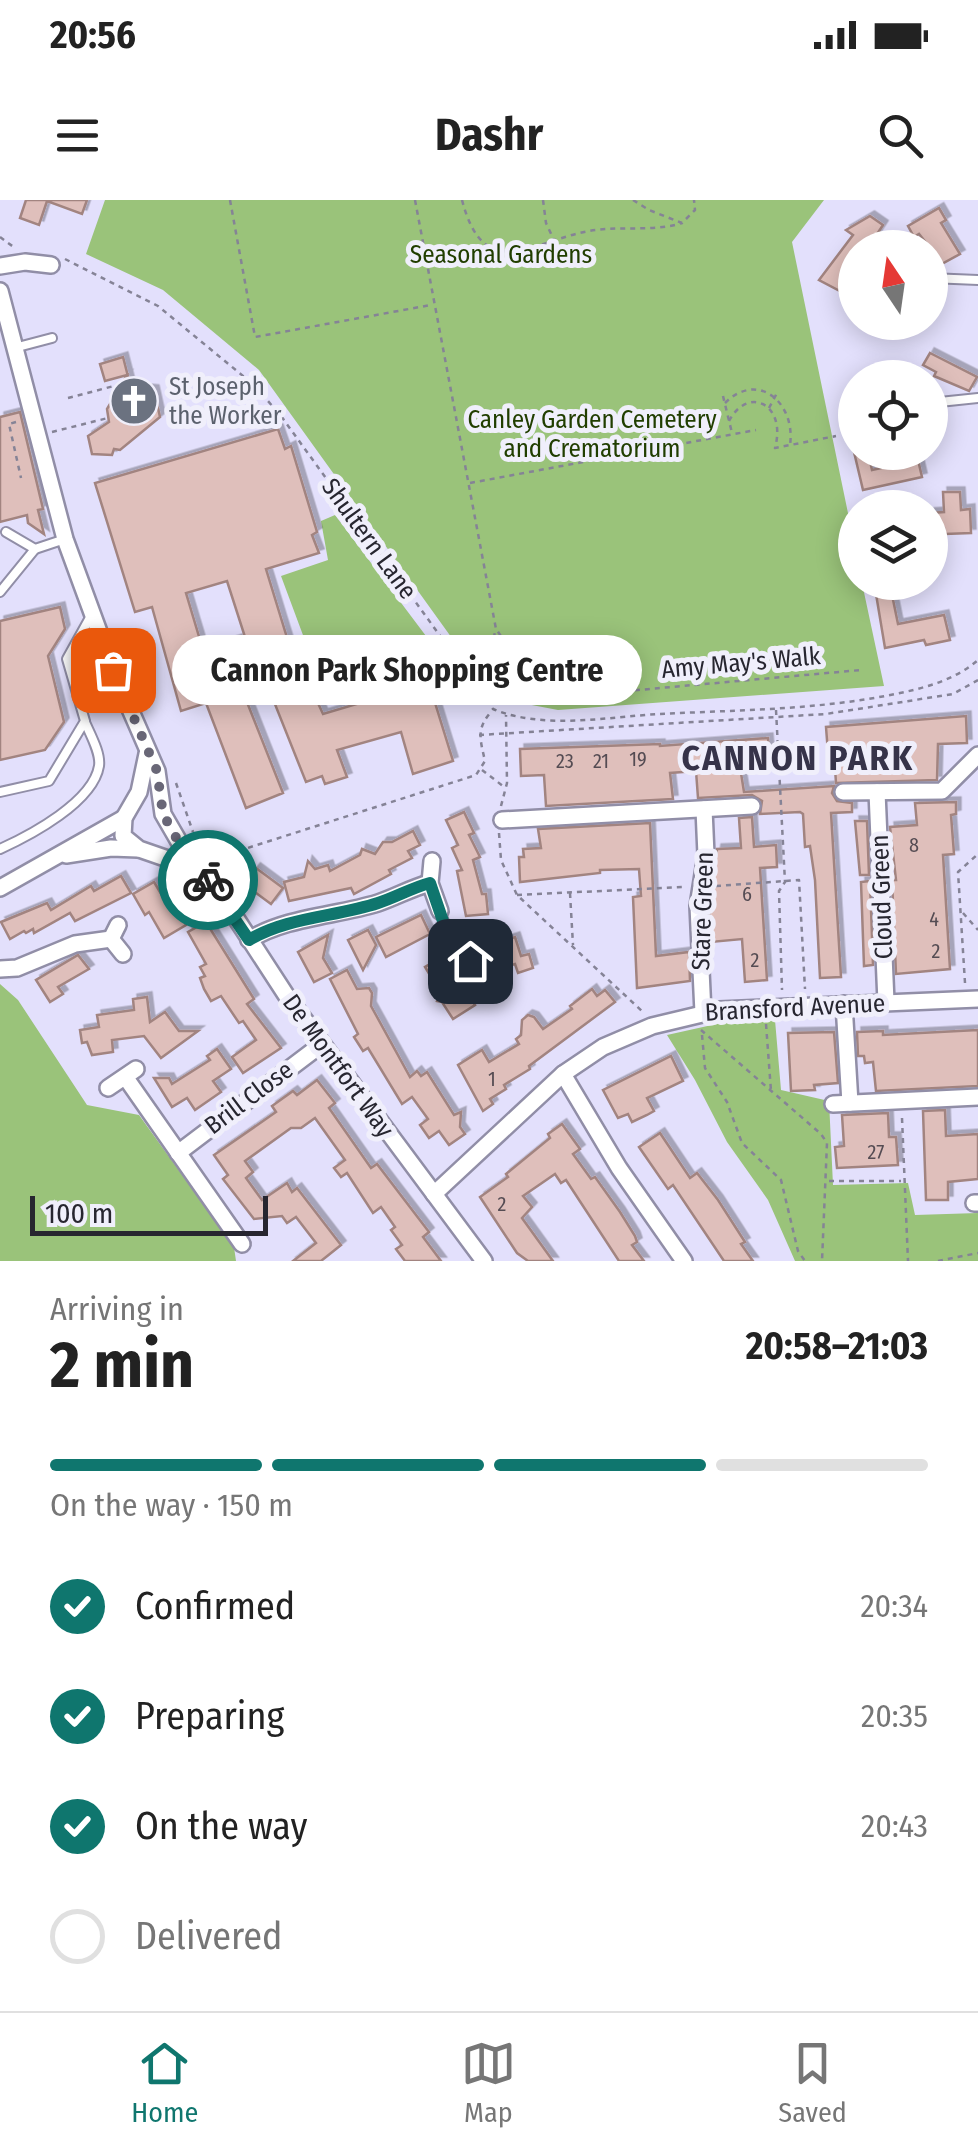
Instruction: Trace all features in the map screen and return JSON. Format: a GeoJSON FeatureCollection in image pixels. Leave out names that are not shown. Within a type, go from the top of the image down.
{"type":"FeatureCollection","features":[{"type":"Feature","properties":{"kind":"street"},"geometry":{"type":"LineString","coordinates":[[0,266],[53,261]]}},
{"type":"Feature","properties":{"kind":"street","name":"De Montfort Way"},"geometry":{"type":"LineString","coordinates":[[0,291],[66,539],[160,784],[165,818],[196,868],[219,892],[322,1044],[484,1261]]}},
{"type":"Feature","properties":{"kind":"street"},"geometry":{"type":"LineString","coordinates":[[147,750],[123,836],[143,850],[196,868]]}},
{"type":"Feature","properties":{"kind":"street"},"geometry":{"type":"LineString","coordinates":[[843,792],[942,790],[978,755]]}},
{"type":"Feature","properties":{"kind":"street","name":"Cloud Green"},"geometry":{"type":"LineString","coordinates":[[877,792],[886,1002]]}},
{"type":"Feature","properties":{"kind":"street"},"geometry":{"type":"LineString","coordinates":[[0,888],[127,814],[149,804],[165,818],[163,842],[143,850],[93,850],[53,858]]}},
{"type":"Feature","properties":{"kind":"street"},"geometry":{"type":"LineString","coordinates":[[502,820],[752,806]]}},
{"type":"Feature","properties":{"kind":"street","name":"Stare Green"},"geometry":{"type":"LineString","coordinates":[[700,1013],[698,906],[706,855],[704,808]]}},
{"type":"Feature","properties":{"kind":"street"},"geometry":{"type":"LineString","coordinates":[[432,861],[430,883],[440,911]]}},
{"type":"Feature","properties":{"kind":"street"},"geometry":{"type":"LineString","coordinates":[[249,940],[270,927],[380,903],[406,889],[430,883]]}},
{"type":"Feature","properties":{"kind":"street"},"geometry":{"type":"LineString","coordinates":[[0,969],[17,968],[115,932],[123,954]]}},
{"type":"Feature","properties":{"kind":"street","name":"Bransford Avenue"},"geometry":{"type":"LineString","coordinates":[[434,1194],[563,1074],[603,1047],[652,1026],[700,1013],[765,1007],[972,999]]}},
{"type":"Feature","properties":{"kind":"street"},"geometry":{"type":"LineString","coordinates":[[844,1004],[850,1103]]}},
{"type":"Feature","properties":{"kind":"street","name":"Brill Close"},"geometry":{"type":"LineString","coordinates":[[178,1154],[322,1044]]}},
{"type":"Feature","properties":{"kind":"street"},"geometry":{"type":"LineString","coordinates":[[108,1088],[131,1073],[178,1154],[242,1244]]}},
{"type":"Feature","properties":{"kind":"street"},"geometry":{"type":"LineString","coordinates":[[563,1074],[620,1168],[684,1261]]}},
{"type":"Feature","properties":{"kind":"street"},"geometry":{"type":"LineString","coordinates":[[833,1104],[978,1097]]}},
{"type":"Feature","properties":{"kind":"lane"},"geometry":{"type":"LineString","coordinates":[[948,279],[978,280]]}},
{"type":"Feature","properties":{"kind":"lane"},"geometry":{"type":"LineString","coordinates":[[14,348],[52,338]]}},
{"type":"Feature","properties":{"kind":"lane"},"geometry":{"type":"LineString","coordinates":[[948,401],[978,398]]}},
{"type":"Feature","properties":{"kind":"lane"},"geometry":{"type":"LineString","coordinates":[[6,532],[35,549]]}},
{"type":"Feature","properties":{"kind":"lane"},"geometry":{"type":"LineString","coordinates":[[0,592],[35,549],[66,539]]}},
{"type":"Feature","properties":{"kind":"lane"},"geometry":{"type":"LineString","coordinates":[[0,849],[65,811],[92,785],[100,762],[67,659],[92,614]]}},
{"type":"Feature","properties":{"kind":"lane"},"geometry":{"type":"LineString","coordinates":[[0,792],[49,781],[85,721]]}},
{"type":"Feature","properties":{"kind":"lane"},"geometry":{"type":"LineString","coordinates":[[440,911],[454,941],[470,961],[491,972]]}},
{"type":"Feature","properties":{"kind":"path"},"geometry":{"type":"LineString","coordinates":[[230,200],[255,337],[434,304]]}},
{"type":"Feature","properties":{"kind":"path"},"geometry":{"type":"LineString","coordinates":[[415,200],[496,629],[516,659],[514,668]]}},
{"type":"Feature","properties":{"kind":"path"},"geometry":{"type":"LineString","coordinates":[[462,200],[472,232],[489,247],[501,250],[530,249],[596,230],[642,230],[682,223],[695,210],[694,200]]}},
{"type":"Feature","properties":{"kind":"path"},"geometry":{"type":"LineString","coordinates":[[543,200],[546,223],[555,241]]}},
{"type":"Feature","properties":{"kind":"path"},"geometry":{"type":"LineString","coordinates":[[633,200],[682,223]]}},
{"type":"Feature","properties":{"kind":"path"},"geometry":{"type":"LineString","coordinates":[[0,237],[20,251]]}},
{"type":"Feature","properties":{"kind":"path","name":"Shultern Lane"},"geometry":{"type":"LineString","coordinates":[[53,261],[74,262],[158,306],[254,385],[281,416],[493,709]]}},
{"type":"Feature","properties":{"kind":"path"},"geometry":{"type":"LineString","coordinates":[[68,398],[114,386]]}},
{"type":"Feature","properties":{"kind":"path"},"geometry":{"type":"LineString","coordinates":[[725,403],[748,392],[775,395],[790,418],[790,445]]}},
{"type":"Feature","properties":{"kind":"path"},"geometry":{"type":"LineString","coordinates":[[768,408],[775,395]]}},
{"type":"Feature","properties":{"kind":"path"},"geometry":{"type":"LineString","coordinates":[[723,396],[732,434]]}},
{"type":"Feature","properties":{"kind":"path"},"geometry":{"type":"LineString","coordinates":[[729,420],[745,404],[768,408],[779,424],[775,448],[836,436]]}},
{"type":"Feature","properties":{"kind":"path"},"geometry":{"type":"LineString","coordinates":[[38,435],[108,418]]}},
{"type":"Feature","properties":{"kind":"path"},"geometry":{"type":"LineString","coordinates":[[20,434],[17,422],[8,424],[21,478]]}},
{"type":"Feature","properties":{"kind":"path"},"geometry":{"type":"LineString","coordinates":[[468,484],[756,430]]}},
{"type":"Feature","properties":{"kind":"path","name":"Amy May's Walk"},"geometry":{"type":"LineString","coordinates":[[496,629],[488,657],[490,667],[505,674],[514,668],[528,685],[560,697],[861,670]]}},
{"type":"Feature","properties":{"kind":"path"},"geometry":{"type":"LineString","coordinates":[[196,868],[218,856],[476,776],[485,761],[479,735],[482,722],[493,709],[550,720],[775,708],[894,694],[956,678],[978,660]]}},
{"type":"Feature","properties":{"kind":"path"},"geometry":{"type":"LineString","coordinates":[[973,664],[978,672]]}},
{"type":"Feature","properties":{"kind":"path"},"geometry":{"type":"LineString","coordinates":[[479,735],[826,714],[953,694],[978,680]]}},
{"type":"Feature","properties":{"kind":"path"},"geometry":{"type":"LineString","coordinates":[[775,708],[785,882],[779,891],[783,1006]]}},
{"type":"Feature","properties":{"kind":"path"},"geometry":{"type":"LineString","coordinates":[[506,714],[501,860],[518,895],[652,1026]]}},
{"type":"Feature","properties":{"kind":"path"},"geometry":{"type":"LineString","coordinates":[[480,769],[506,788]]}},
{"type":"Feature","properties":{"kind":"path"},"geometry":{"type":"LineString","coordinates":[[160,784],[174,780],[195,837]]}},
{"type":"Feature","properties":{"kind":"path"},"geometry":{"type":"LineString","coordinates":[[972,999],[958,872],[978,854]]}},
{"type":"Feature","properties":{"kind":"path"},"geometry":{"type":"LineString","coordinates":[[570,891],[573,946]]}},
{"type":"Feature","properties":{"kind":"path"},"geometry":{"type":"LineString","coordinates":[[962,911],[978,930]]}},
{"type":"Feature","properties":{"kind":"path"},"geometry":{"type":"LineString","coordinates":[[765,1007],[771,1091]]}},
{"type":"Feature","properties":{"kind":"path"},"geometry":{"type":"LineString","coordinates":[[700,1013],[705,1068],[727,1102],[742,1143],[781,1180],[798,1251],[805,1261]]}},
{"type":"Feature","properties":{"kind":"path"},"geometry":{"type":"LineString","coordinates":[[702,1033],[827,1143],[822,1261]]}},
{"type":"Feature","properties":{"kind":"path"},"geometry":{"type":"LineString","coordinates":[[901,1101],[908,1261]]}},
{"type":"Feature","properties":{"kind":"path"},"geometry":{"type":"LineString","coordinates":[[828,1181],[904,1181]]}},
{"type":"Feature","properties":{"kind":"path"},"geometry":{"type":"LineString","coordinates":[[938,1261],[978,1253]]}},
{"type":"Feature","properties":{"kind":"green space","name":"Canley Garden Cemetery and Crematorium"},"geometry":{"type":"Polygon","coordinates":[[[105,200],[824,200],[792,242],[843,490],[838,490],[838,600],[866,600],[884,686],[558,710],[495,698],[259,370],[163,290],[86,254],[105,200]]]}},
{"type":"Feature","properties":{"kind":"green space"},"geometry":{"type":"Polygon","coordinates":[[[335,515],[432,644],[417,648],[326,697],[281,576],[328,560],[321,521],[335,515]]]}},
{"type":"Feature","properties":{"kind":"green space"},"geometry":{"type":"Polygon","coordinates":[[[0,984],[18,1000],[87,1105],[139,1115],[234,1247],[236,1261],[0,1261],[0,984]]]}},
{"type":"Feature","properties":{"kind":"green space"},"geometry":{"type":"Polygon","coordinates":[[[775,1020],[781,1090],[829,1101],[833,1185],[908,1183],[915,1215],[978,1213],[978,1261],[795,1261],[768,1200],[727,1142],[667,1035],[730,1021],[775,1020]]]}},
{"type":"Feature","properties":{"kind":"building"},"geometry":{"type":"Polygon","coordinates":[[[26,200],[87,200],[82,214],[47,201],[39,225],[20,218],[26,200]]]}},
{"type":"Feature","properties":{"kind":"building"},"geometry":{"type":"Polygon","coordinates":[[[939,208],[946,220],[941,223],[945,230],[910,230],[908,226],[939,208]]]}},
{"type":"Feature","properties":{"kind":"building"},"geometry":{"type":"Polygon","coordinates":[[[870,216],[883,225],[880,230],[846,230],[870,216]]]}},
{"type":"Feature","properties":{"kind":"building"},"geometry":{"type":"Polygon","coordinates":[[[948,234],[960,254],[948,261],[948,234]]]}},
{"type":"Feature","properties":{"kind":"building"},"geometry":{"type":"Polygon","coordinates":[[[838,255],[838,290],[819,280],[838,255]]]}},
{"type":"Feature","properties":{"kind":"building","name":"St Joseph the Worker"},"geometry":{"type":"Polygon","coordinates":[[[123,357],[131,388],[154,390],[160,417],[120,450],[114,449],[112,455],[92,454],[88,436],[109,422],[107,409],[127,375],[105,381],[100,364],[123,357]]]}},
{"type":"Feature","properties":{"kind":"building"},"geometry":{"type":"Polygon","coordinates":[[[948,362],[977,377],[969,391],[948,382],[948,362]]]}},
{"type":"Feature","properties":{"kind":"building"},"geometry":{"type":"Polygon","coordinates":[[[20,412],[43,509],[38,510],[44,534],[28,523],[27,515],[0,522],[0,417],[20,412]]]}},
{"type":"Feature","properties":{"kind":"building"},"geometry":{"type":"Polygon","coordinates":[[[278,429],[285,449],[291,446],[317,532],[312,535],[319,553],[266,569],[292,654],[295,653],[323,714],[417,686],[419,693],[431,690],[453,761],[413,774],[401,732],[337,750],[347,777],[325,784],[322,776],[306,782],[263,674],[239,682],[283,793],[246,808],[206,703],[181,711],[152,607],[135,612],[95,483],[278,429]],[[227,581],[186,593],[203,650],[245,637],[227,581]]]}},
{"type":"Feature","properties":{"kind":"building"},"geometry":{"type":"Polygon","coordinates":[[[858,470],[920,470],[922,477],[863,490],[858,470]]]}},
{"type":"Feature","properties":{"kind":"building"},"geometry":{"type":"Polygon","coordinates":[[[948,492],[960,492],[961,510],[970,509],[971,533],[948,534],[948,492]]]}},
{"type":"Feature","properties":{"kind":"building"},"geometry":{"type":"Polygon","coordinates":[[[877,600],[893,600],[898,624],[944,615],[950,640],[926,645],[924,640],[885,648],[877,600]]]}},
{"type":"Feature","properties":{"kind":"building"},"geometry":{"type":"Polygon","coordinates":[[[60,607],[65,629],[48,656],[64,722],[45,750],[0,760],[0,621],[60,607]]]}},
{"type":"Feature","properties":{"kind":"building"},"geometry":{"type":"Polygon","coordinates":[[[966,716],[967,743],[938,744],[937,780],[836,783],[834,753],[828,753],[826,727],[966,716]]]}},
{"type":"Feature","properties":{"kind":"building"},"geometry":{"type":"Polygon","coordinates":[[[768,738],[770,765],[740,767],[744,792],[834,786],[832,793],[837,801],[852,803],[852,812],[831,813],[841,977],[820,978],[815,880],[800,812],[760,814],[762,801],[752,795],[698,798],[696,771],[670,773],[673,799],[546,806],[544,775],[521,776],[520,749],[660,746],[768,738]]]}},
{"type":"Feature","properties":{"kind":"building"},"geometry":{"type":"Polygon","coordinates":[[[956,802],[956,814],[951,815],[954,854],[943,855],[950,969],[896,974],[892,880],[896,880],[890,827],[917,825],[915,803],[956,802]]]}},
{"type":"Feature","properties":{"kind":"building"},"geometry":{"type":"Polygon","coordinates":[[[464,812],[480,857],[473,860],[482,894],[486,894],[488,914],[466,916],[457,871],[462,870],[452,848],[458,845],[446,820],[464,812]]]}},
{"type":"Feature","properties":{"kind":"building"},"geometry":{"type":"Polygon","coordinates":[[[752,817],[754,847],[776,845],[777,867],[760,868],[767,980],[745,982],[742,939],[711,942],[709,907],[717,849],[741,848],[739,818],[752,817]]]}},
{"type":"Feature","properties":{"kind":"building"},"geometry":{"type":"Polygon","coordinates":[[[855,821],[867,821],[869,875],[860,875],[855,821]]]}},
{"type":"Feature","properties":{"kind":"building"},"geometry":{"type":"Polygon","coordinates":[[[650,823],[656,956],[689,952],[690,981],[637,988],[633,897],[641,896],[639,869],[600,870],[520,882],[519,857],[524,857],[523,849],[541,848],[538,829],[650,823]]]}},
{"type":"Feature","properties":{"kind":"building"},"geometry":{"type":"Polygon","coordinates":[[[413,831],[420,845],[408,851],[412,858],[389,870],[391,874],[354,894],[351,888],[289,901],[284,882],[304,877],[308,861],[315,869],[328,865],[330,871],[360,855],[362,849],[375,854],[383,842],[392,842],[413,831]]]}},
{"type":"Feature","properties":{"kind":"building"},"geometry":{"type":"Polygon","coordinates":[[[256,868],[283,888],[271,904],[244,884],[256,868]]]}},
{"type":"Feature","properties":{"kind":"building"},"geometry":{"type":"Polygon","coordinates":[[[121,876],[131,893],[75,921],[70,913],[34,933],[33,929],[24,931],[10,939],[1,922],[47,903],[51,910],[91,886],[94,891],[121,876]]]}},
{"type":"Feature","properties":{"kind":"building"},"geometry":{"type":"Polygon","coordinates":[[[870,881],[873,965],[864,966],[861,882],[870,881]]]}},
{"type":"Feature","properties":{"kind":"building"},"geometry":{"type":"Polygon","coordinates":[[[154,882],[166,902],[172,899],[186,925],[164,938],[133,894],[154,882]]]}},
{"type":"Feature","properties":{"kind":"building"},"geometry":{"type":"Polygon","coordinates":[[[421,915],[430,934],[386,957],[376,937],[421,915]]]}},
{"type":"Feature","properties":{"kind":"building"},"geometry":{"type":"Polygon","coordinates":[[[206,922],[254,999],[247,1004],[281,1048],[243,1073],[232,1057],[256,1040],[221,996],[211,1001],[204,989],[200,978],[205,976],[200,967],[206,964],[188,932],[206,922]]]}},
{"type":"Feature","properties":{"kind":"building"},"geometry":{"type":"Polygon","coordinates":[[[368,930],[376,945],[363,970],[348,940],[368,930]]]}},
{"type":"Feature","properties":{"kind":"building"},"geometry":{"type":"Polygon","coordinates":[[[328,935],[323,958],[332,973],[314,982],[298,952],[328,935]]]}},
{"type":"Feature","properties":{"kind":"building"},"geometry":{"type":"Polygon","coordinates":[[[515,937],[521,956],[529,954],[533,968],[518,973],[515,964],[504,967],[497,943],[515,937]]]}},
{"type":"Feature","properties":{"kind":"building"},"geometry":{"type":"Polygon","coordinates":[[[78,955],[89,969],[58,987],[63,994],[50,1002],[36,980],[78,955]]]}},
{"type":"Feature","properties":{"kind":"building"},"geometry":{"type":"Polygon","coordinates":[[[443,956],[475,1005],[453,1019],[442,1002],[437,1001],[440,992],[425,967],[443,956]]]}},
{"type":"Feature","properties":{"kind":"building"},"geometry":{"type":"Polygon","coordinates":[[[347,970],[357,989],[369,988],[372,993],[371,1006],[410,1077],[417,1071],[421,1076],[427,1072],[454,1115],[461,1112],[460,1127],[465,1134],[449,1145],[439,1131],[429,1138],[420,1125],[428,1119],[412,1097],[402,1104],[368,1048],[363,1051],[354,1037],[358,1034],[330,979],[347,970]]]}},
{"type":"Feature","properties":{"kind":"building"},"geometry":{"type":"Polygon","coordinates":[[[592,989],[597,996],[605,990],[615,1002],[504,1085],[506,1089],[490,1099],[493,1104],[483,1111],[458,1065],[482,1050],[489,1062],[519,1044],[516,1039],[521,1035],[522,1020],[528,1015],[543,1029],[592,989]]]}},
{"type":"Feature","properties":{"kind":"building"},"geometry":{"type":"Polygon","coordinates":[[[147,997],[150,1022],[165,1012],[179,1031],[198,1031],[161,1058],[144,1036],[112,1040],[113,1052],[92,1055],[87,1042],[82,1043],[80,1030],[99,1027],[97,1015],[134,1010],[133,999],[147,997]]]}},
{"type":"Feature","properties":{"kind":"building"},"geometry":{"type":"Polygon","coordinates":[[[978,1030],[978,1086],[876,1091],[873,1062],[865,1063],[864,1056],[858,1056],[857,1032],[883,1031],[883,1035],[978,1030]]]}},
{"type":"Feature","properties":{"kind":"building"},"geometry":{"type":"Polygon","coordinates":[[[834,1032],[838,1083],[814,1085],[815,1090],[791,1091],[788,1033],[834,1032]]]}},
{"type":"Feature","properties":{"kind":"building"},"geometry":{"type":"Polygon","coordinates":[[[217,1049],[231,1069],[213,1081],[221,1092],[195,1110],[187,1098],[172,1107],[154,1078],[169,1078],[172,1084],[210,1060],[207,1056],[217,1049]]]}},
{"type":"Feature","properties":{"kind":"building"},"geometry":{"type":"Polygon","coordinates":[[[671,1056],[683,1081],[647,1098],[654,1111],[647,1115],[632,1122],[628,1114],[618,1118],[603,1090],[671,1056]]]}},
{"type":"Feature","properties":{"kind":"building"},"geometry":{"type":"Polygon","coordinates":[[[317,1080],[335,1103],[329,1108],[371,1168],[377,1164],[429,1232],[423,1237],[441,1261],[405,1261],[396,1249],[402,1245],[391,1230],[395,1227],[381,1207],[373,1213],[347,1173],[341,1177],[334,1168],[345,1160],[315,1118],[301,1128],[291,1128],[245,1161],[253,1172],[246,1178],[262,1200],[287,1183],[292,1192],[297,1188],[341,1245],[321,1261],[293,1261],[316,1243],[296,1217],[287,1223],[282,1216],[254,1219],[223,1179],[228,1175],[214,1155],[276,1112],[272,1106],[317,1080]]]}},
{"type":"Feature","properties":{"kind":"building"},"geometry":{"type":"Polygon","coordinates":[[[945,1110],[946,1136],[978,1134],[978,1179],[948,1182],[948,1200],[926,1200],[923,1111],[945,1110]]]}},
{"type":"Feature","properties":{"kind":"building"},"geometry":{"type":"Polygon","coordinates":[[[888,1113],[889,1137],[896,1137],[898,1165],[837,1168],[835,1147],[844,1146],[842,1115],[888,1113]]]}},
{"type":"Feature","properties":{"kind":"building"},"geometry":{"type":"Polygon","coordinates":[[[562,1124],[580,1149],[573,1154],[620,1212],[635,1236],[637,1242],[632,1245],[644,1261],[619,1261],[566,1180],[561,1183],[555,1174],[523,1196],[532,1207],[522,1218],[553,1261],[528,1261],[517,1253],[480,1197],[508,1177],[506,1174],[562,1124]]]}},
{"type":"Feature","properties":{"kind":"building"},"geometry":{"type":"Polygon","coordinates":[[[660,1133],[690,1178],[697,1173],[718,1200],[753,1261],[724,1261],[673,1185],[668,1189],[639,1147],[660,1133]]]}},
{"type":"Feature","properties":{"kind":"way so far"},"geometry":{"type":"LineString","coordinates":[[113,670],[157,771],[163,814],[184,852],[208,880]]}},
{"type":"Feature","properties":{"kind":"place","name":"St Joseph the Worker"},"geometry":{"type":"Point","coordinates":[134,401]}},
{"type":"Feature","properties":{"kind":"place","name":"Cannon Park Shopping Centre"},"geometry":{"type":"Point","coordinates":[113,670]}},
{"type":"Feature","properties":{"kind":"district","name":"CANNON PARK"},"geometry":{"type":"Point","coordinates":[798,758]}},
{"type":"Feature","properties":{"kind":"route"},"geometry":{"type":"LineString","coordinates":[[208,880],[249,940],[270,927],[380,903],[406,889],[430,883],[444,924],[470,961]]}},
{"type":"Feature","properties":{"kind":"park label","name":"Seasonal Gardens"},"geometry":{"type":"Point","coordinates":[501,255]}}]}
